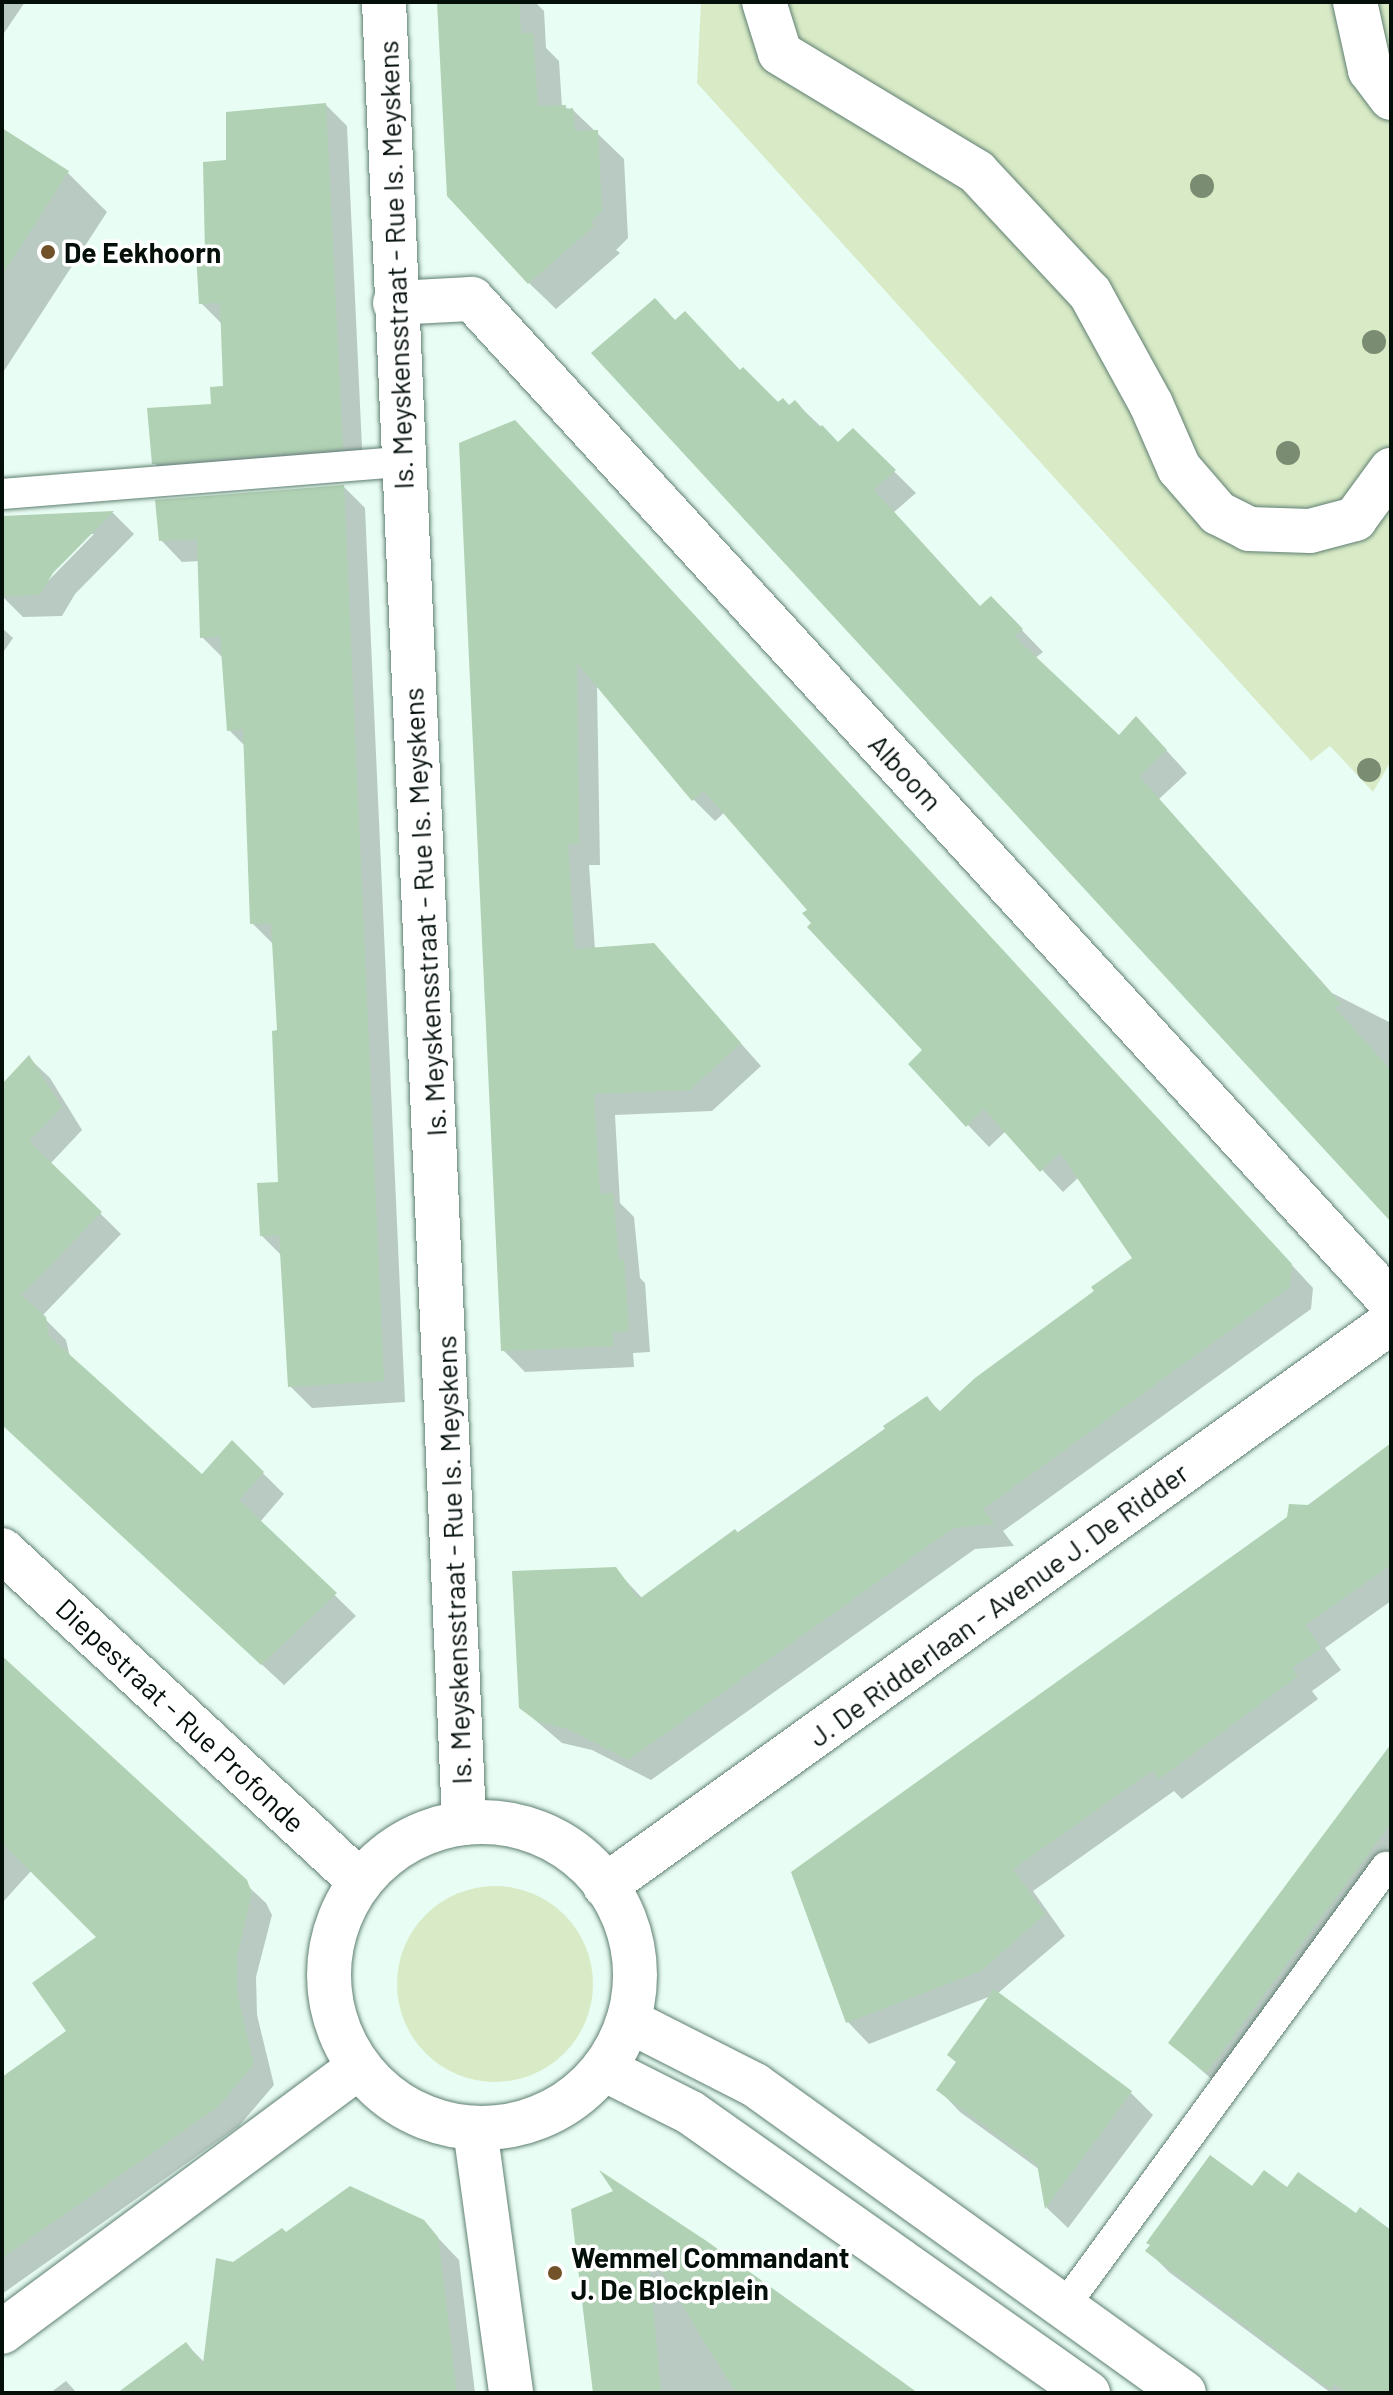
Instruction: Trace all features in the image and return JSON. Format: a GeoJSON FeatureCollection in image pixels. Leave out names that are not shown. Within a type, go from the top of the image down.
{"type":"FeatureCollection","features":[{"type":"Feature","properties":{"kind":"street","name":"Is. Meyskensstraat - Rue Is. Meyskens"},"geometry":{"type":"LineString","coordinates":[[384,2],[464,1823]]}},
{"type":"Feature","properties":{"kind":"street"},"geometry":{"type":"LineString","coordinates":[[764,2],[780,53],[977,172],[1090,293],[1151,404],[1179,468],[1218,513],[1249,529],[1310,531],[1355,519],[1391,470]]}},
{"type":"Feature","properties":{"kind":"street"},"geometry":{"type":"LineString","coordinates":[[1355,2],[1370,70],[1391,98]]}},
{"type":"Feature","properties":{"kind":"street","name":"Alboom"},"geometry":{"type":"LineString","coordinates":[[395,303],[472,299],[1391,1302]]}},
{"type":"Feature","properties":{"kind":"street","name":"J. De Ridderlaan - Avenue J. De Ridder"},"geometry":{"type":"LineString","coordinates":[[605,1886],[1391,1322]]}},
{"type":"Feature","properties":{"kind":"street","name":"Diepestraat - Rue Profonde"},"geometry":{"type":"LineString","coordinates":[[2,1550],[360,1881]]}},
{"type":"Feature","properties":{"kind":"street"},"geometry":{"type":"LineString","coordinates":[[464,1823],[515,1826],[547,1836],[584,1860],[605,1886],[626,1923],[633,1945],[634,1993],[629,2021],[604,2069],[575,2097],[544,2117],[475,2129],[428,2120],[403,2108],[359,2067],[337,2025],[329,1980],[332,1945],[342,1909],[360,1881],[377,1862],[408,1840],[464,1823]]}},
{"type":"Feature","properties":{"kind":"street"},"geometry":{"type":"LineString","coordinates":[[629,2021],[755,2085],[1184,2393]]}},
{"type":"Feature","properties":{"kind":"street"},"geometry":{"type":"LineString","coordinates":[[2,2332],[359,2067]]}},
{"type":"Feature","properties":{"kind":"street"},"geometry":{"type":"LineString","coordinates":[[604,2069],[691,2113],[1088,2393]]}},
{"type":"Feature","properties":{"kind":"street"},"geometry":{"type":"LineString","coordinates":[[475,2129],[511,2393]]}},
{"type":"Feature","properties":{"kind":"lane"},"geometry":{"type":"LineString","coordinates":[[2,494],[403,462]]}},
{"type":"Feature","properties":{"kind":"lane"},"geometry":{"type":"LineString","coordinates":[[1063,2308],[1386,1867]]}},
{"type":"Feature","properties":{"kind":"green space"},"geometry":{"type":"Polygon","coordinates":[[[701,2],[1391,2],[1391,761],[1373,792],[1330,746],[1311,761],[697,83],[701,2]]]}},
{"type":"Feature","properties":{"kind":"green space"},"geometry":{"type":"Polygon","coordinates":[[[495,1886],[532,1894],[564,1915],[585,1947],[593,1984],[585,2021],[564,2053],[532,2074],[495,2082],[458,2074],[426,2053],[405,2021],[397,1984],[405,1947],[426,1915],[458,1894],[495,1886]]]}},
{"type":"Feature","properties":{"kind":"building"},"geometry":{"type":"Polygon","coordinates":[[[437,2],[519,2],[521,33],[533,33],[538,106],[566,105],[566,109],[573,108],[575,131],[598,130],[602,211],[591,222],[594,226],[528,284],[447,196],[437,2]]]}},
{"type":"Feature","properties":{"kind":"building"},"geometry":{"type":"Polygon","coordinates":[[[326,103],[343,449],[152,464],[147,408],[211,404],[210,387],[223,386],[220,303],[199,304],[196,254],[205,253],[203,162],[226,160],[226,112],[326,103]]]}},
{"type":"Feature","properties":{"kind":"building"},"geometry":{"type":"Polygon","coordinates":[[[2,128],[69,171],[2,275],[2,128]]]}},
{"type":"Feature","properties":{"kind":"building"},"geometry":{"type":"Polygon","coordinates":[[[655,298],[675,320],[685,311],[740,370],[743,367],[778,402],[783,398],[789,405],[795,400],[819,428],[822,425],[838,442],[853,428],[896,470],[874,490],[980,606],[991,596],[1023,629],[1014,636],[1119,735],[1136,716],[1167,750],[1139,776],[1341,1004],[1335,1008],[1391,1070],[1391,1222],[591,353],[655,298]]]}},
{"type":"Feature","properties":{"kind":"building"},"geometry":{"type":"Polygon","coordinates":[[[515,420],[1292,1264],[1290,1287],[983,1509],[995,1524],[953,1528],[628,1760],[568,1729],[538,1722],[519,1708],[512,1571],[616,1567],[639,1599],[735,1529],[738,1533],[927,1396],[939,1412],[975,1378],[1094,1291],[1091,1287],[1132,1258],[1060,1153],[1040,1172],[984,1109],[966,1127],[908,1064],[922,1050],[807,927],[811,923],[802,913],[807,910],[704,791],[692,801],[577,663],[579,844],[568,844],[575,949],[654,943],[741,1043],[690,1090],[594,1094],[600,1194],[613,1193],[619,1260],[624,1259],[629,1331],[612,1332],[614,1346],[501,1351],[459,443],[515,420]]]}},
{"type":"Feature","properties":{"kind":"building"},"geometry":{"type":"Polygon","coordinates":[[[344,485],[384,1381],[288,1387],[279,1235],[260,1236],[257,1183],[278,1182],[272,1031],[277,1030],[271,924],[250,924],[243,729],[227,731],[220,636],[200,638],[197,539],[159,541],[155,500],[344,485]]]}},
{"type":"Feature","properties":{"kind":"building"},"geometry":{"type":"Polygon","coordinates":[[[114,511],[53,573],[40,595],[2,596],[2,516],[114,511]]]}},
{"type":"Feature","properties":{"kind":"building"},"geometry":{"type":"Polygon","coordinates":[[[29,1055],[62,1107],[29,1141],[102,1212],[21,1295],[46,1317],[49,1336],[202,1474],[232,1440],[264,1472],[239,1500],[337,1593],[261,1665],[2,1425],[2,1084],[29,1055]]]}},
{"type":"Feature","properties":{"kind":"building"},"geometry":{"type":"Polygon","coordinates":[[[1391,1443],[1391,1565],[1305,1625],[1321,1648],[1292,1668],[1298,1676],[1159,1779],[1153,1770],[1013,1869],[1045,1914],[981,1971],[846,2023],[791,1872],[1287,1517],[1289,1504],[1308,1505],[1391,1443]]]}},
{"type":"Feature","properties":{"kind":"building"},"geometry":{"type":"Polygon","coordinates":[[[2,1656],[247,1880],[252,1893],[237,1956],[237,1993],[254,2064],[219,2106],[2,2258],[2,2077],[66,2031],[32,1983],[96,1937],[2,1843],[2,1656]]]}},
{"type":"Feature","properties":{"kind":"building"},"geometry":{"type":"Polygon","coordinates":[[[1391,1744],[1391,1823],[1206,2073],[1168,2043],[1391,1744]]]}},
{"type":"Feature","properties":{"kind":"building"},"geometry":{"type":"Polygon","coordinates":[[[994,1989],[1132,2091],[1045,2209],[1037,2164],[936,2090],[956,2062],[947,2055],[994,1989]]]}},
{"type":"Feature","properties":{"kind":"building"},"geometry":{"type":"Polygon","coordinates":[[[1210,2155],[1252,2186],[1264,2170],[1287,2187],[1298,2172],[1356,2213],[1360,2207],[1391,2230],[1391,2393],[1348,2393],[1335,2384],[1331,2390],[1145,2251],[1150,2245],[1146,2243],[1210,2155]]]}},
{"type":"Feature","properties":{"kind":"building"},"geometry":{"type":"Polygon","coordinates":[[[599,2170],[708,2242],[918,2393],[736,2393],[648,2250],[661,2393],[593,2393],[571,2209],[613,2191],[599,2170]]]}},
{"type":"Feature","properties":{"kind":"building"},"geometry":{"type":"Polygon","coordinates":[[[350,2186],[424,2220],[438,2237],[457,2393],[117,2393],[186,2342],[203,2364],[216,2258],[233,2262],[282,2228],[286,2232],[350,2186]]]}},
{"type":"Feature","properties":{"kind":"place","name":"De Eekhoorn"},"geometry":{"type":"Point","coordinates":[48,252]}},
{"type":"Feature","properties":{"kind":"place","name":"Wemmel Commandant J. De Blockplein"},"geometry":{"type":"Point","coordinates":[555,2273]}}]}
